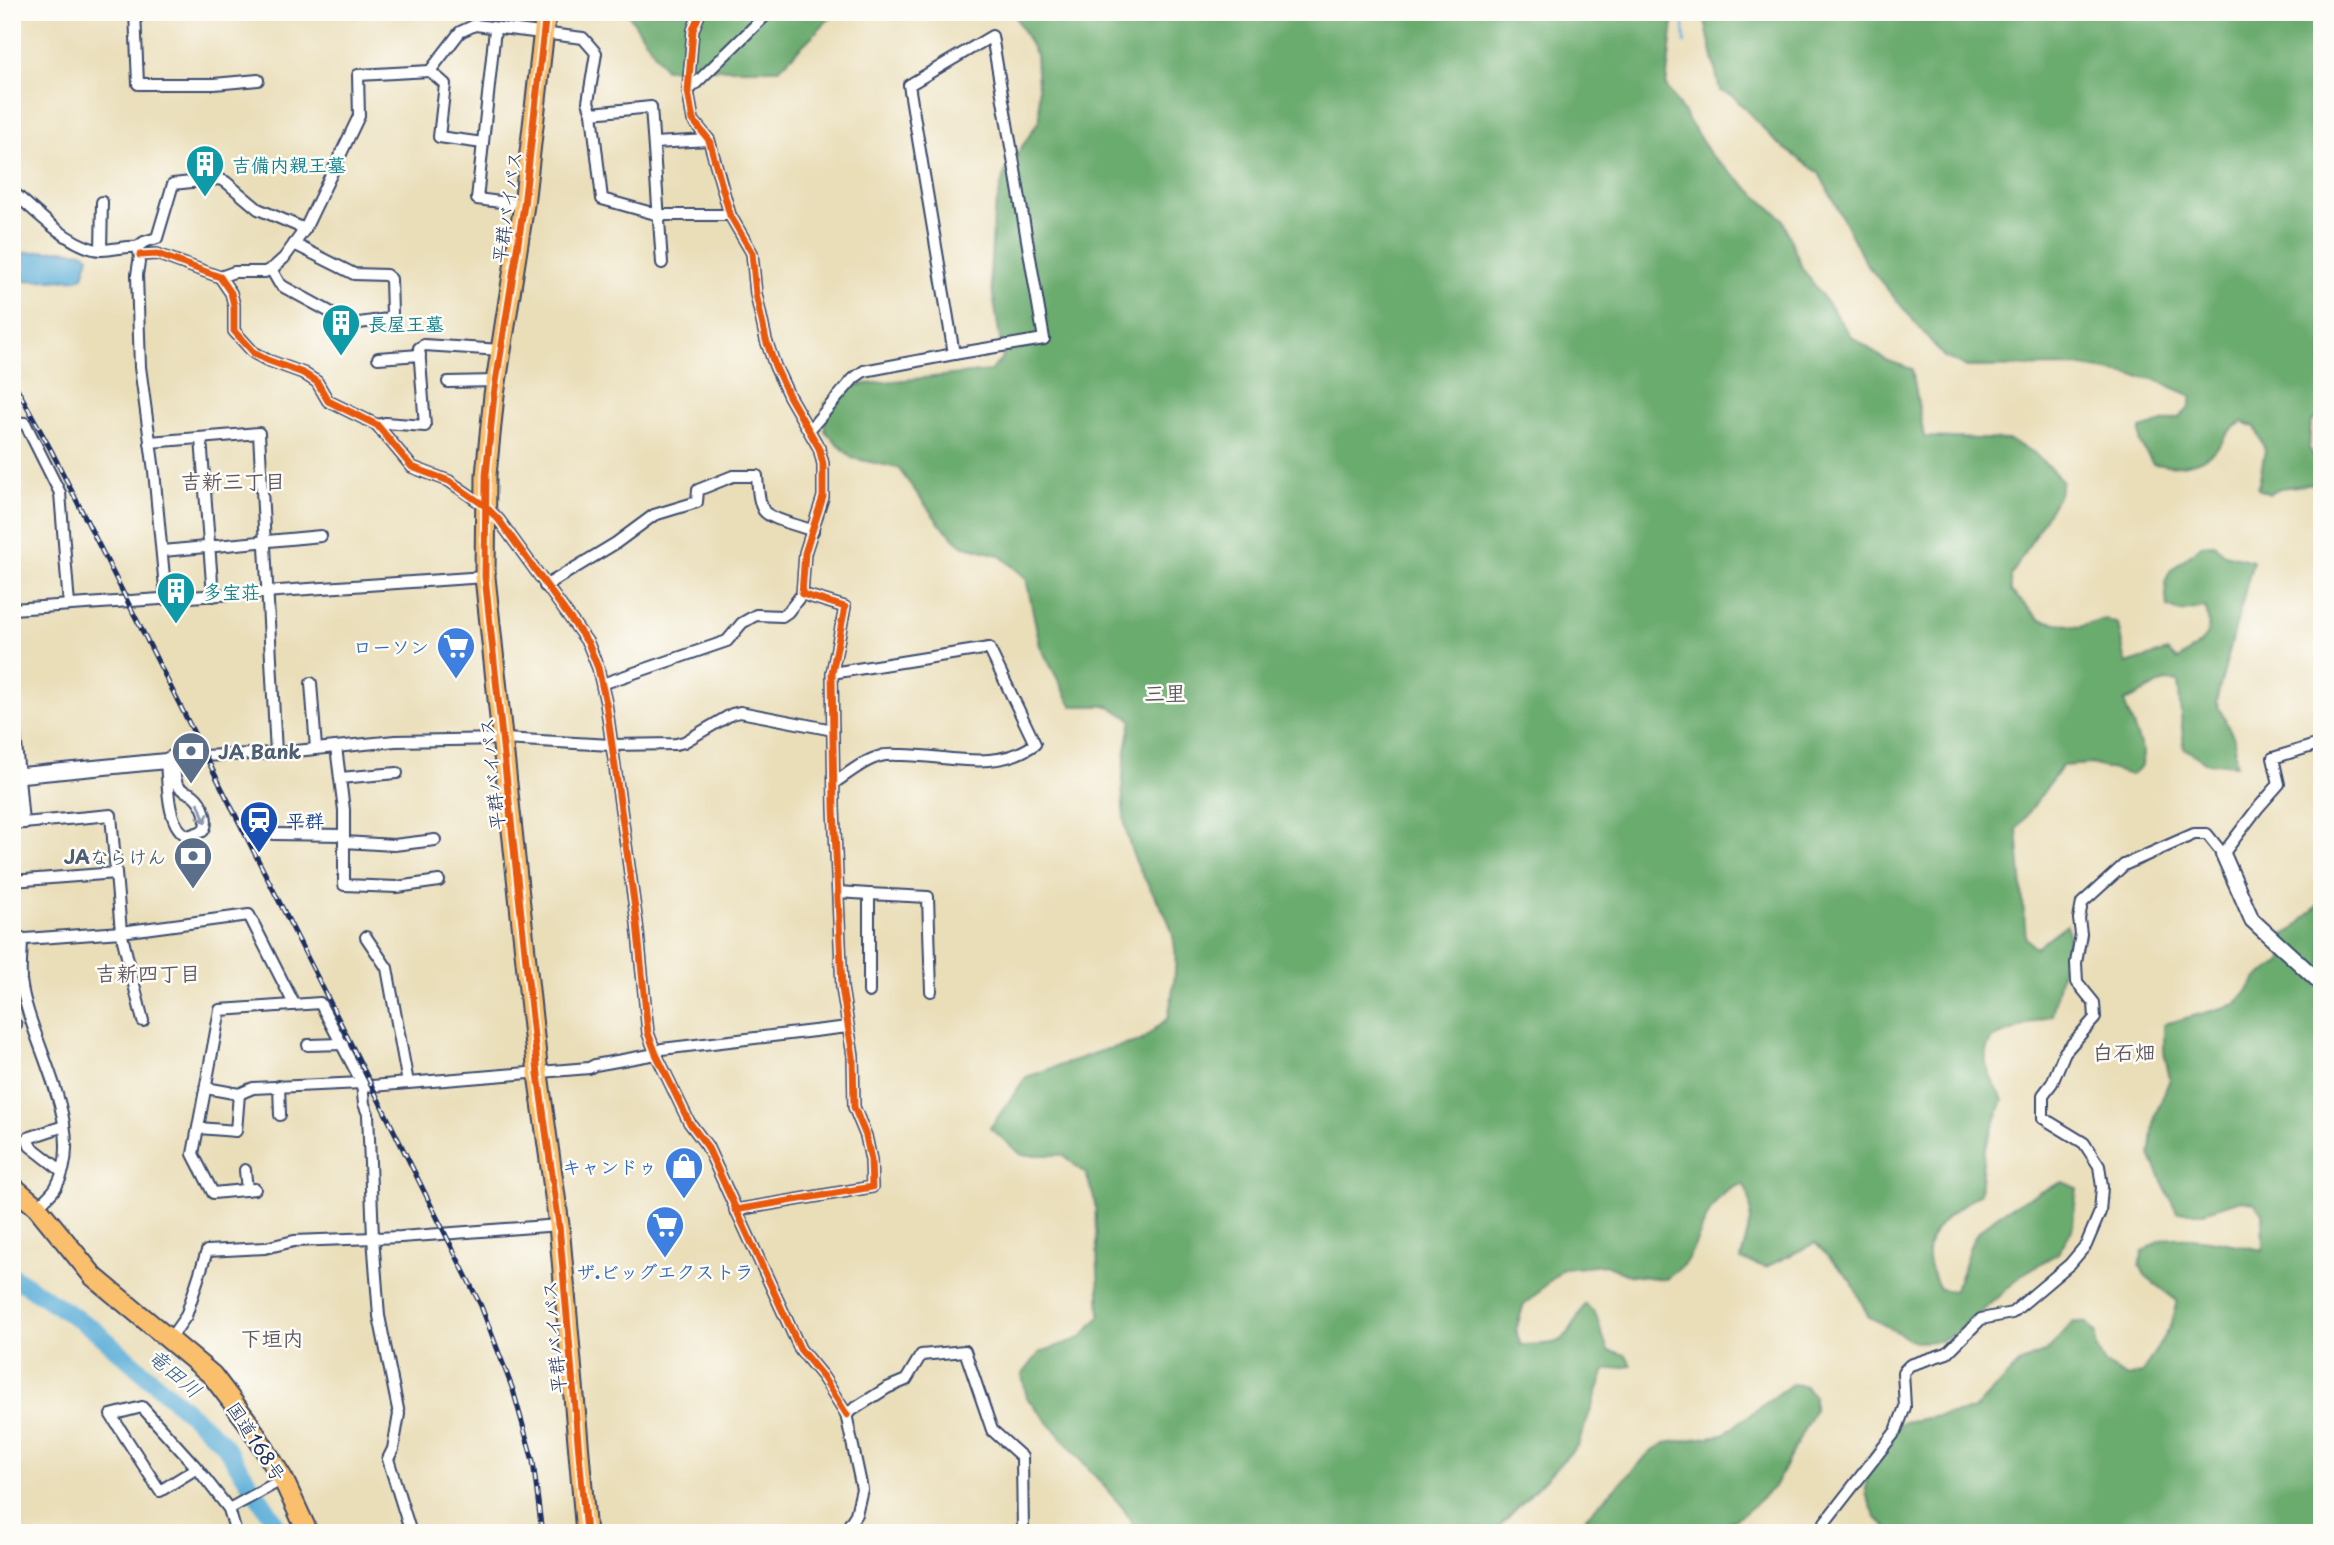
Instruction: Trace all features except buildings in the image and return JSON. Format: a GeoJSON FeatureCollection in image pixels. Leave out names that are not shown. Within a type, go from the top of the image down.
{"type":"FeatureCollection","features":[{"type":"Feature","properties":{"kind":"highway","name":"平群バイパス"},"geometry":{"type":"LineString","coordinates":[[546,12],[524,205],[496,381],[485,506],[485,577],[538,1074],[559,1225],[586,1533]]}},
{"type":"Feature","properties":{"kind":"highway","name":"国道168号"},"geometry":{"type":"LineString","coordinates":[[12,1186],[37,1207],[94,1277],[212,1375],[247,1421],[275,1484],[308,1533]]}},
{"type":"Feature","properties":{"kind":"street"},"geometry":{"type":"LineString","coordinates":[[135,12],[138,84],[214,84],[258,80]]}},
{"type":"Feature","properties":{"kind":"street"},"geometry":{"type":"LineString","coordinates":[[602,684],[727,641],[741,623],[756,615],[782,616],[788,612],[802,593],[805,553],[823,497],[820,448],[789,396],[775,366],[756,294],[752,253],[730,215],[709,140],[693,120],[688,91],[693,30],[700,12]]}},
{"type":"Feature","properties":{"kind":"street"},"geometry":{"type":"LineString","coordinates":[[688,91],[769,12]]}},
{"type":"Feature","properties":{"kind":"street"},"geometry":{"type":"LineString","coordinates":[[430,71],[460,32],[475,25],[583,38],[596,53],[588,103],[592,113],[602,200],[659,215],[730,215]]}},
{"type":"Feature","properties":{"kind":"street"},"geometry":{"type":"LineString","coordinates":[[495,29],[477,199],[524,205]]}},
{"type":"Feature","properties":{"kind":"street"},"geometry":{"type":"LineString","coordinates":[[810,429],[854,378],[864,372],[879,367],[1044,339],[992,36],[909,85],[954,354]]}},
{"type":"Feature","properties":{"kind":"street"},"geometry":{"type":"LineString","coordinates":[[220,277],[234,272],[265,272],[284,258],[294,244],[304,229],[359,116],[358,75],[430,71],[445,84],[439,137],[483,143]]}},
{"type":"Feature","properties":{"kind":"street"},"geometry":{"type":"LineString","coordinates":[[592,113],[651,107],[662,263]]}},
{"type":"Feature","properties":{"kind":"street"},"geometry":{"type":"LineString","coordinates":[[654,143],[709,140]]}},
{"type":"Feature","properties":{"kind":"street"},"geometry":{"type":"LineString","coordinates":[[166,598],[163,551],[139,357],[139,251],[144,242],[157,238],[173,184],[219,179],[258,209],[304,229]]}},
{"type":"Feature","properties":{"kind":"street"},"geometry":{"type":"LineString","coordinates":[[12,191],[59,232],[92,249],[157,254],[220,277],[231,293],[234,331],[254,353],[303,373],[317,382],[328,401],[377,425],[412,467],[449,481],[485,506],[499,520],[588,643],[602,684],[637,923],[649,1033],[656,1054],[689,1122],[707,1146],[800,1349],[823,1377],[847,1415],[862,1489],[856,1514],[844,1533]]}},
{"type":"Feature","properties":{"kind":"street"},"geometry":{"type":"LineString","coordinates":[[101,250],[102,202]]}},
{"type":"Feature","properties":{"kind":"street"},"geometry":{"type":"LineString","coordinates":[[271,269],[284,287],[352,324],[388,319],[392,313],[391,279],[386,275],[354,274],[294,244]]}},
{"type":"Feature","properties":{"kind":"street"},"geometry":{"type":"LineString","coordinates":[[377,425],[385,422],[425,426],[419,348],[424,345],[500,350]]}},
{"type":"Feature","properties":{"kind":"street"},"geometry":{"type":"LineString","coordinates":[[378,358],[420,355]]}},
{"type":"Feature","properties":{"kind":"street"},"geometry":{"type":"LineString","coordinates":[[448,382],[496,381]]}},
{"type":"Feature","properties":{"kind":"street"},"geometry":{"type":"LineString","coordinates":[[12,422],[25,423],[60,493],[69,605]]}},
{"type":"Feature","properties":{"kind":"street"},"geometry":{"type":"LineString","coordinates":[[150,442],[259,433],[276,753]]}},
{"type":"Feature","properties":{"kind":"street"},"geometry":{"type":"LineString","coordinates":[[201,438],[213,596]]}},
{"type":"Feature","properties":{"kind":"street"},"geometry":{"type":"LineString","coordinates":[[545,586],[616,543],[653,515],[697,502],[698,490],[733,477],[757,477],[764,511],[813,531]]}},
{"type":"Feature","properties":{"kind":"street"},"geometry":{"type":"LineString","coordinates":[[163,551],[321,536]]}},
{"type":"Feature","properties":{"kind":"street"},"geometry":{"type":"LineString","coordinates":[[12,609],[485,577]]}},
{"type":"Feature","properties":{"kind":"street"},"geometry":{"type":"LineString","coordinates":[[735,1210],[872,1188],[871,1160],[866,1136],[854,1107],[853,1056],[842,988],[832,673],[845,607],[802,593]]}},
{"type":"Feature","properties":{"kind":"street"},"geometry":{"type":"LineString","coordinates":[[832,673],[989,648],[1035,744],[1028,750],[999,760],[961,762],[919,755],[883,755],[834,783]]}},
{"type":"Feature","properties":{"kind":"street"},"geometry":{"type":"LineString","coordinates":[[311,683],[316,748]]}},
{"type":"Feature","properties":{"kind":"street"},"geometry":{"type":"LineString","coordinates":[[12,698],[17,823],[111,815],[121,932],[143,1021]]}},
{"type":"Feature","properties":{"kind":"street"},"geometry":{"type":"LineString","coordinates":[[15,776],[170,759],[276,753],[396,741],[504,739],[611,746],[684,742],[740,712],[833,730]]}},
{"type":"Feature","properties":{"kind":"street"},"geometry":{"type":"LineString","coordinates":[[2223,855],[2279,784],[2273,758],[2322,743]]}},
{"type":"Feature","properties":{"kind":"street"},"geometry":{"type":"LineString","coordinates":[[336,747],[344,810],[344,885],[397,887],[439,881]]}},
{"type":"Feature","properties":{"kind":"street"},"geometry":{"type":"LineString","coordinates":[[170,759],[176,782],[183,791],[197,800],[206,819],[207,826],[196,835],[182,833],[172,814],[170,759]]}},
{"type":"Feature","properties":{"kind":"street"},"geometry":{"type":"LineString","coordinates":[[340,778],[397,773]]}},
{"type":"Feature","properties":{"kind":"street"},"geometry":{"type":"LineString","coordinates":[[275,834],[344,838],[394,845],[435,840]]}},
{"type":"Feature","properties":{"kind":"street"},"geometry":{"type":"LineString","coordinates":[[1822,1533],[1825,1522],[1896,1431],[1905,1408],[1903,1372],[1910,1365],[1947,1353],[1981,1319],[2012,1313],[2070,1264],[2086,1245],[2100,1212],[2102,1187],[2099,1166],[2084,1143],[2043,1118],[2043,1095],[2052,1083],[2065,1052],[2095,1018],[2094,1003],[2077,982],[2076,963],[2082,903],[2124,865],[2194,834],[2207,834],[2223,855],[2252,920],[2322,984]]}},
{"type":"Feature","properties":{"kind":"street"},"geometry":{"type":"LineString","coordinates":[[12,881],[116,873]]}},
{"type":"Feature","properties":{"kind":"street"},"geometry":{"type":"LineString","coordinates":[[838,892],[928,897],[931,991]]}},
{"type":"Feature","properties":{"kind":"street"},"geometry":{"type":"LineString","coordinates":[[869,894],[869,992]]}},
{"type":"Feature","properties":{"kind":"street"},"geometry":{"type":"LineString","coordinates":[[37,1207],[55,1188],[62,1171],[64,1126],[62,1111],[21,981],[17,939],[121,932],[250,915],[294,1004]]}},
{"type":"Feature","properties":{"kind":"street"},"geometry":{"type":"LineString","coordinates":[[366,937],[387,968],[408,1083]]}},
{"type":"Feature","properties":{"kind":"street"},"geometry":{"type":"LineString","coordinates":[[12,1002],[26,1000]]}},
{"type":"Feature","properties":{"kind":"street"},"geometry":{"type":"LineString","coordinates":[[245,1170],[251,1190],[213,1193],[192,1154],[220,1010],[320,1003],[362,1083],[368,1114],[379,1316],[399,1414],[393,1449],[388,1459],[411,1533]]}},
{"type":"Feature","properties":{"kind":"street"},"geometry":{"type":"LineString","coordinates":[[206,1088],[239,1094],[253,1088],[279,1086],[362,1083],[372,1086],[538,1074],[589,1068],[656,1054],[662,1049],[848,1027]]}},
{"type":"Feature","properties":{"kind":"street"},"geometry":{"type":"LineString","coordinates":[[308,1045],[343,1044]]}},
{"type":"Feature","properties":{"kind":"street"},"geometry":{"type":"LineString","coordinates":[[279,1086],[281,1115]]}},
{"type":"Feature","properties":{"kind":"street"},"geometry":{"type":"LineString","coordinates":[[199,1128],[236,1131],[239,1094]]}},
{"type":"Feature","properties":{"kind":"street"},"geometry":{"type":"LineString","coordinates":[[62,1171],[30,1146],[28,1138],[64,1126]]}},
{"type":"Feature","properties":{"kind":"street"},"geometry":{"type":"LineString","coordinates":[[169,1340],[187,1316],[207,1251],[265,1248],[294,1241],[559,1225]]}},
{"type":"Feature","properties":{"kind":"street"},"geometry":{"type":"LineString","coordinates":[[847,1415],[887,1388],[906,1380],[922,1355],[965,1351],[992,1430],[1022,1457],[1023,1533]]}},
{"type":"Feature","properties":{"kind":"street"},"geometry":{"type":"LineString","coordinates":[[197,1468],[160,1491],[111,1415],[142,1407],[197,1468],[229,1509],[236,1533]]}},
{"type":"Feature","properties":{"kind":"street"},"geometry":{"type":"LineString","coordinates":[[229,1509],[275,1484]]}},
{"type":"Feature","properties":{"kind":"green space"},"geometry":{"type":"Polygon","coordinates":[[[627,12],[836,12],[779,69],[665,69],[627,12]]]}},
{"type":"Feature","properties":{"kind":"green space"},"geometry":{"type":"Polygon","coordinates":[[[1013,12],[2322,12],[2322,413],[2311,422],[2309,448],[2322,468],[2322,483],[2280,488],[2269,494],[2258,489],[2265,450],[2255,427],[2243,422],[2233,428],[2216,449],[2202,459],[2178,465],[2153,464],[2140,443],[2140,429],[2180,417],[2189,408],[2192,396],[2154,379],[2077,366],[1967,367],[1944,357],[1867,265],[1819,173],[1776,142],[1732,95],[1720,91],[1704,16],[1673,22],[1666,86],[1711,155],[1782,218],[1802,268],[1851,336],[1886,360],[1912,369],[1924,437],[2008,440],[2033,452],[2062,480],[2059,494],[2011,576],[2011,591],[2040,620],[2079,627],[2105,619],[2118,624],[2126,664],[2167,651],[2178,660],[2204,639],[2209,626],[2205,607],[2180,612],[2167,607],[2165,582],[2170,571],[2201,545],[2214,544],[2224,554],[2253,561],[2216,702],[2234,738],[2236,765],[2205,762],[2184,748],[2178,682],[2165,681],[2124,702],[2143,752],[2142,766],[2131,775],[2091,764],[2062,766],[2017,829],[2026,938],[2035,948],[2067,924],[2069,937],[2052,1015],[1991,1039],[1987,1048],[1988,1070],[2003,1100],[1984,1151],[1980,1193],[1942,1222],[1930,1241],[1929,1264],[1940,1289],[1953,1291],[1976,1235],[1997,1216],[2025,1199],[2063,1182],[2077,1188],[2072,1230],[2058,1253],[2023,1274],[1967,1325],[1941,1341],[1915,1342],[1868,1316],[1851,1280],[1815,1243],[1766,1267],[1741,1260],[1750,1221],[1750,1202],[1743,1184],[1731,1189],[1714,1205],[1685,1263],[1666,1279],[1628,1275],[1605,1265],[1563,1269],[1523,1306],[1516,1331],[1521,1345],[1548,1344],[1562,1339],[1585,1304],[1595,1313],[1608,1351],[1626,1355],[1632,1366],[1605,1370],[1578,1445],[1493,1533],[1138,1533],[1123,1508],[1027,1398],[1022,1375],[1040,1352],[1081,1338],[1100,1316],[1095,1201],[1086,1174],[1063,1155],[1022,1155],[990,1128],[1026,1077],[1104,1050],[1141,1041],[1168,1018],[1172,993],[1175,955],[1172,930],[1135,861],[1124,819],[1124,769],[1132,720],[1109,706],[1072,706],[1040,646],[1026,578],[999,555],[962,545],[939,523],[898,468],[852,458],[825,431],[825,403],[857,385],[990,371],[1003,358],[990,275],[994,215],[1004,174],[1040,119],[1036,55],[1013,12]]]}},
{"type":"Feature","properties":{"kind":"green space"},"geometry":{"type":"Polygon","coordinates":[[[2322,901],[2322,1533],[1892,1533],[1876,1518],[1866,1494],[1866,1460],[1882,1438],[1904,1422],[1974,1410],[2021,1362],[2046,1352],[2073,1322],[2087,1323],[2096,1334],[2096,1347],[2105,1364],[2128,1377],[2142,1373],[2170,1326],[2177,1301],[2146,1277],[2140,1265],[2142,1253],[2159,1241],[2177,1238],[2214,1241],[2263,1250],[2262,1214],[2254,1202],[2241,1200],[2204,1212],[2177,1212],[2150,1156],[2155,1116],[2170,1079],[2164,1052],[2164,1024],[2237,1004],[2258,977],[2282,962],[2282,936],[2293,930],[2322,901]]]}},
{"type":"Feature","properties":{"kind":"green space"},"geometry":{"type":"Polygon","coordinates":[[[1792,1384],[1805,1386],[1814,1396],[1814,1410],[1775,1486],[1745,1513],[1708,1533],[1578,1533],[1586,1517],[1652,1451],[1665,1443],[1722,1435],[1792,1384]]]}},
{"type":"Feature","properties":{"kind":"water"},"geometry":{"type":"Polygon","coordinates":[[[61,250],[82,252],[89,256],[83,276],[78,279],[12,281],[12,254],[61,250]]]}},
{"type":"Feature","properties":{"kind":"waterway"},"geometry":{"type":"LineString","coordinates":[[1683,12],[1685,43]]}},
{"type":"Feature","properties":{"kind":"waterway","name":"竜田川"},"geometry":{"type":"LineString","coordinates":[[12,1276],[96,1331],[222,1442],[274,1520],[279,1533]]}},
{"type":"Feature","properties":{"kind":"railway"},"geometry":{"type":"LineString","coordinates":[[12,379],[51,450],[481,1306],[513,1390],[533,1461],[542,1533]]}},
{"type":"Feature","properties":{"kind":"cycle path"},"geometry":{"type":"LineString","coordinates":[[546,12],[524,205],[494,395],[486,475],[485,577],[538,1074],[559,1225],[586,1533]]}},
{"type":"Feature","properties":{"kind":"cycle path"},"geometry":{"type":"LineString","coordinates":[[700,12],[693,30],[688,91],[693,120],[709,140],[730,215],[752,253],[756,294],[775,366],[819,448],[823,464],[823,497],[805,553],[802,594],[845,607],[832,673],[834,808],[842,988],[853,1056],[854,1107],[866,1136],[871,1160],[872,1187],[735,1210]]}},
{"type":"Feature","properties":{"kind":"cycle path"},"geometry":{"type":"LineString","coordinates":[[140,255],[157,254],[220,277],[231,293],[234,331],[254,353],[303,373],[317,382],[328,401],[377,425],[412,467],[449,481],[485,506],[499,520],[588,643],[598,668],[606,703],[637,923],[648,1033],[689,1122],[707,1146],[800,1349],[823,1377],[847,1415]]}},
{"type":"Feature","properties":{"kind":"place","name":"吉備内親王墓"},"geometry":{"type":"Point","coordinates":[205,198]}},
{"type":"Feature","properties":{"kind":"place","name":"長屋王墓"},"geometry":{"type":"Point","coordinates":[341,357]}},
{"type":"Feature","properties":{"kind":"place","name":"多宝荘"},"geometry":{"type":"Point","coordinates":[176,625]}},
{"type":"Feature","properties":{"kind":"place","name":"ローソン"},"geometry":{"type":"Point","coordinates":[456,680]}},
{"type":"Feature","properties":{"kind":"place","name":"JA Bank"},"geometry":{"type":"Point","coordinates":[191,785]}},
{"type":"Feature","properties":{"kind":"place","name":"平群"},"geometry":{"type":"Point","coordinates":[259,854]}},
{"type":"Feature","properties":{"kind":"place","name":"JAならけん"},"geometry":{"type":"Point","coordinates":[193,890]}},
{"type":"Feature","properties":{"kind":"place","name":"キャンドゥ"},"geometry":{"type":"Point","coordinates":[684,1200]}},
{"type":"Feature","properties":{"kind":"place","name":"ザ.ビッグエクストラ"},"geometry":{"type":"Point","coordinates":[665,1259]}},
{"type":"Feature","properties":{"kind":"district","name":"吉新三丁目"},"geometry":{"type":"Point","coordinates":[233,480]}},
{"type":"Feature","properties":{"kind":"district","name":"三里"},"geometry":{"type":"Point","coordinates":[1165,692]}},
{"type":"Feature","properties":{"kind":"district","name":"吉新四丁目"},"geometry":{"type":"Point","coordinates":[148,972]}},
{"type":"Feature","properties":{"kind":"district","name":"白石畑"},"geometry":{"type":"Point","coordinates":[2124,1051]}},
{"type":"Feature","properties":{"kind":"district","name":"下垣内"},"geometry":{"type":"Point","coordinates":[272,1337]}}]}
